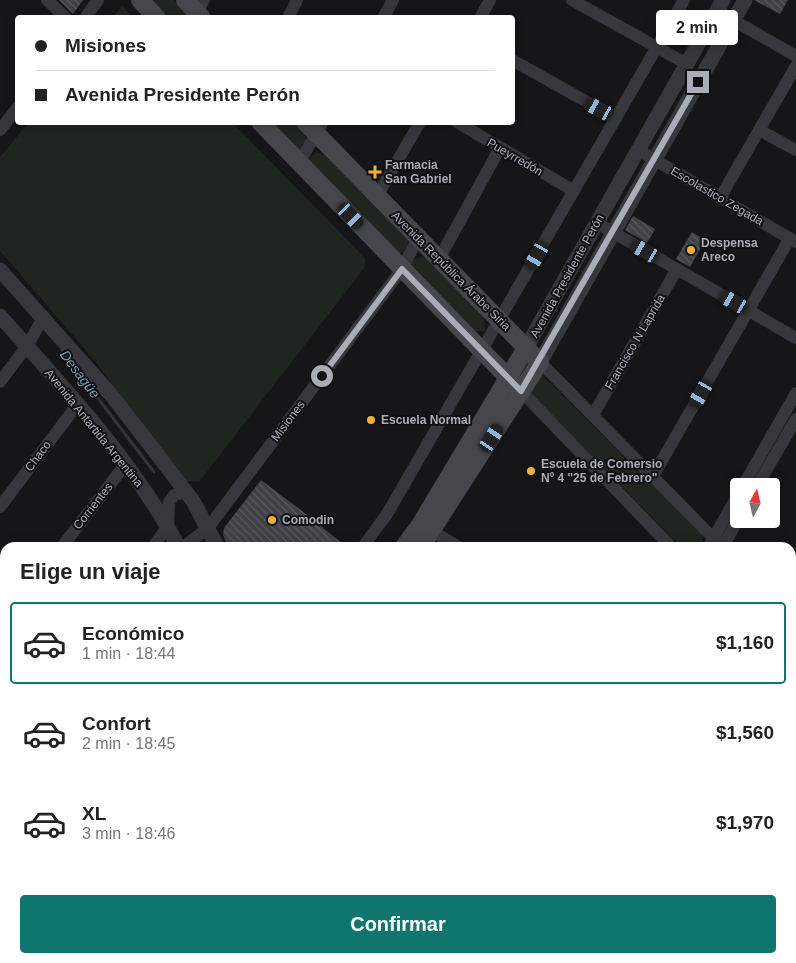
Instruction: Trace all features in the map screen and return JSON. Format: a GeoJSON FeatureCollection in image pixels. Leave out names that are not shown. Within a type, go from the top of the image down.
{"type":"FeatureCollection","features":[{"type":"Feature","properties":{"kind":"main road"},"geometry":{"type":"LineString","coordinates":[[140,0],[154,15]]}},
{"type":"Feature","properties":{"kind":"main road"},"geometry":{"type":"LineString","coordinates":[[184,0],[201,10]]}},
{"type":"Feature","properties":{"kind":"main road"},"geometry":{"type":"LineString","coordinates":[[263,125],[521,391]]}},
{"type":"Feature","properties":{"kind":"main road","name":"Avenida República Árabe Siria"},"geometry":{"type":"LineString","coordinates":[[315,126],[377,196],[540,362]]}},
{"type":"Feature","properties":{"kind":"main road","name":"Avenida Presidente Perón"},"geometry":{"type":"LineString","coordinates":[[422,542],[426,528],[526,348]]}},
{"type":"Feature","properties":{"kind":"main road","name":"Avenida Presidente Perón"},"geometry":{"type":"LineString","coordinates":[[410,542],[426,528],[540,362]]}},
{"type":"Feature","properties":{"kind":"street"},"geometry":{"type":"LineString","coordinates":[[47,0],[63,15]]}},
{"type":"Feature","properties":{"kind":"street"},"geometry":{"type":"LineString","coordinates":[[87,15],[98,0]]}},
{"type":"Feature","properties":{"kind":"street"},"geometry":{"type":"LineString","coordinates":[[290,15],[297,0]]}},
{"type":"Feature","properties":{"kind":"street"},"geometry":{"type":"LineString","coordinates":[[385,15],[393,0]]}},
{"type":"Feature","properties":{"kind":"street"},"geometry":{"type":"LineString","coordinates":[[482,15],[490,0]]}},
{"type":"Feature","properties":{"kind":"street"},"geometry":{"type":"LineString","coordinates":[[366,542],[387,514],[684,0]]}},
{"type":"Feature","properties":{"kind":"street","name":"Avenida Presidente Perón"},"geometry":{"type":"LineString","coordinates":[[540,362],[745,0]]}},
{"type":"Feature","properties":{"kind":"street"},"geometry":{"type":"LineString","coordinates":[[580,2],[656,48],[687,64]]}},
{"type":"Feature","properties":{"kind":"street"},"geometry":{"type":"LineString","coordinates":[[720,6],[734,21],[796,56]]}},
{"type":"Feature","properties":{"kind":"street","name":"Avenida Presidente Perón"},"geometry":{"type":"LineString","coordinates":[[526,348],[720,6]]}},
{"type":"Feature","properties":{"kind":"street"},"geometry":{"type":"LineString","coordinates":[[515,62],[616,118]]}},
{"type":"Feature","properties":{"kind":"street"},"geometry":{"type":"LineString","coordinates":[[720,198],[796,66]]}},
{"type":"Feature","properties":{"kind":"street"},"geometry":{"type":"LineString","coordinates":[[2,124],[15,110]]}},
{"type":"Feature","properties":{"kind":"street"},"geometry":{"type":"LineString","coordinates":[[377,196],[418,125]]}},
{"type":"Feature","properties":{"kind":"street","name":"Pueyrredón"},"geometry":{"type":"LineString","coordinates":[[461,125],[574,191]]}},
{"type":"Feature","properties":{"kind":"street"},"geometry":{"type":"LineString","coordinates":[[299,163],[315,126]]}},
{"type":"Feature","properties":{"kind":"street"},"geometry":{"type":"LineString","coordinates":[[759,130],[796,150]]}},
{"type":"Feature","properties":{"kind":"street"},"geometry":{"type":"LineString","coordinates":[[439,259],[500,148]]}},
{"type":"Feature","properties":{"kind":"street","name":"Escolastico Zegada"},"geometry":{"type":"LineString","coordinates":[[638,150],[793,240]]}},
{"type":"Feature","properties":{"kind":"street"},"geometry":{"type":"LineString","coordinates":[[597,223],[796,338]]}},
{"type":"Feature","properties":{"kind":"street","name":"Misiones"},"geometry":{"type":"LineString","coordinates":[[188,542],[208,528],[402,269],[418,238]]}},
{"type":"Feature","properties":{"kind":"street"},"geometry":{"type":"LineString","coordinates":[[653,476],[749,311],[793,240]]}},
{"type":"Feature","properties":{"kind":"street","name":"Francisco N Laprida"},"geometry":{"type":"LineString","coordinates":[[593,415],[676,269]]}},
{"type":"Feature","properties":{"kind":"street"},"geometry":{"type":"LineString","coordinates":[[0,270],[113,397],[186,492],[215,542]]}},
{"type":"Feature","properties":{"kind":"street","name":"Avenida Antartida Argentina"},"geometry":{"type":"LineString","coordinates":[[0,316],[126,465],[160,511],[177,542]]}},
{"type":"Feature","properties":{"kind":"street"},"geometry":{"type":"LineString","coordinates":[[0,382],[27,346],[43,318]]}},
{"type":"Feature","properties":{"kind":"street","name":"Avenida República Árabe Siria"},"geometry":{"type":"LineString","coordinates":[[540,362],[715,542]]}},
{"type":"Feature","properties":{"kind":"street"},"geometry":{"type":"LineString","coordinates":[[521,391],[666,542]]}},
{"type":"Feature","properties":{"kind":"street"},"geometry":{"type":"LineString","coordinates":[[748,478],[796,393]]}},
{"type":"Feature","properties":{"kind":"street","name":"Chaco"},"geometry":{"type":"LineString","coordinates":[[0,507],[77,405]]}},
{"type":"Feature","properties":{"kind":"street"},"geometry":{"type":"LineString","coordinates":[[762,478],[795,421]]}},
{"type":"Feature","properties":{"kind":"street","name":"Corrientes"},"geometry":{"type":"LineString","coordinates":[[66,542],[126,465]]}},
{"type":"Feature","properties":{"kind":"street"},"geometry":{"type":"LineString","coordinates":[[156,542],[168,526],[169,502],[174,494],[186,492]]}},
{"type":"Feature","properties":{"kind":"street"},"geometry":{"type":"LineString","coordinates":[[719,542],[730,515]]}},
{"type":"Feature","properties":{"kind":"street"},"geometry":{"type":"LineString","coordinates":[[426,528],[450,542]]}},
{"type":"Feature","properties":{"kind":"street"},"geometry":{"type":"LineString","coordinates":[[720,542],[731,528]]}},
{"type":"Feature","properties":{"kind":"shaded area"},"geometry":{"type":"Polygon","coordinates":[[[144,0],[174,0],[189,15],[159,15],[144,0]]]}},
{"type":"Feature","properties":{"kind":"shaded area"},"geometry":{"type":"Polygon","coordinates":[[[122,6],[130,15],[115,15],[122,6]]]}},
{"type":"Feature","properties":{"kind":"shaded area"},"geometry":{"type":"Polygon","coordinates":[[[26,125],[235,125],[365,258],[365,267],[199,482],[186,481],[90,355],[0,251],[0,157],[26,125]]]}},
{"type":"Feature","properties":{"kind":"shaded area"},"geometry":{"type":"Polygon","coordinates":[[[267,125],[298,125],[306,137],[305,144],[298,151],[267,125]]]}},
{"type":"Feature","properties":{"kind":"shaded area"},"geometry":{"type":"Polygon","coordinates":[[[317,153],[325,155],[408,240],[406,252],[395,255],[308,161],[312,155],[317,153]]]}},
{"type":"Feature","properties":{"kind":"shaded area"},"geometry":{"type":"Polygon","coordinates":[[[426,257],[484,316],[485,331],[471,331],[410,265],[413,259],[426,257]]]}},
{"type":"Feature","properties":{"kind":"shaded area"},"geometry":{"type":"Polygon","coordinates":[[[540,373],[702,535],[702,542],[676,542],[528,390],[540,373]]]}},
{"type":"Feature","properties":{"kind":"building"},"geometry":{"type":"Polygon","coordinates":[[[59,0],[83,0],[73,14],[59,0]]]}},
{"type":"Feature","properties":{"kind":"building"},"geometry":{"type":"Polygon","coordinates":[[[754,0],[788,0],[780,14],[754,0]]]}},
{"type":"Feature","properties":{"kind":"building"},"geometry":{"type":"Polygon","coordinates":[[[633,216],[655,229],[647,243],[625,230],[633,216]]]}},
{"type":"Feature","properties":{"kind":"building","name":"Despensa Areco"},"geometry":{"type":"Polygon","coordinates":[[[692,232],[705,240],[690,267],[676,259],[692,232]]]}},
{"type":"Feature","properties":{"kind":"building","name":"Comodin"},"geometry":{"type":"Polygon","coordinates":[[[261,480],[341,542],[226,542],[223,535],[224,528],[261,480]]]}},
{"type":"Feature","properties":{"kind":"waterway","name":"Desagüe"},"geometry":{"type":"LineString","coordinates":[[62,351],[154,472]]}},
{"type":"Feature","properties":{"kind":"place","name":"Farmacia San Gabriel"},"geometry":{"type":"Point","coordinates":[375,172]}},
{"type":"Feature","properties":{"kind":"place","name":"Despensa Areco"},"geometry":{"type":"Point","coordinates":[691,250]}},
{"type":"Feature","properties":{"kind":"place","name":"Escuela Normal"},"geometry":{"type":"Point","coordinates":[371,420]}},
{"type":"Feature","properties":{"kind":"place","name":"Escuela de Comersio Nº 4 \"25 de Febrero\""},"geometry":{"type":"Point","coordinates":[531,471]}},
{"type":"Feature","properties":{"kind":"place","name":"Comodin"},"geometry":{"type":"Point","coordinates":[272,520]}},
{"type":"Feature","properties":{"kind":"route"},"geometry":{"type":"LineString","coordinates":[[322,376],[402,269],[521,391],[540,362],[698,82]]}}]}
